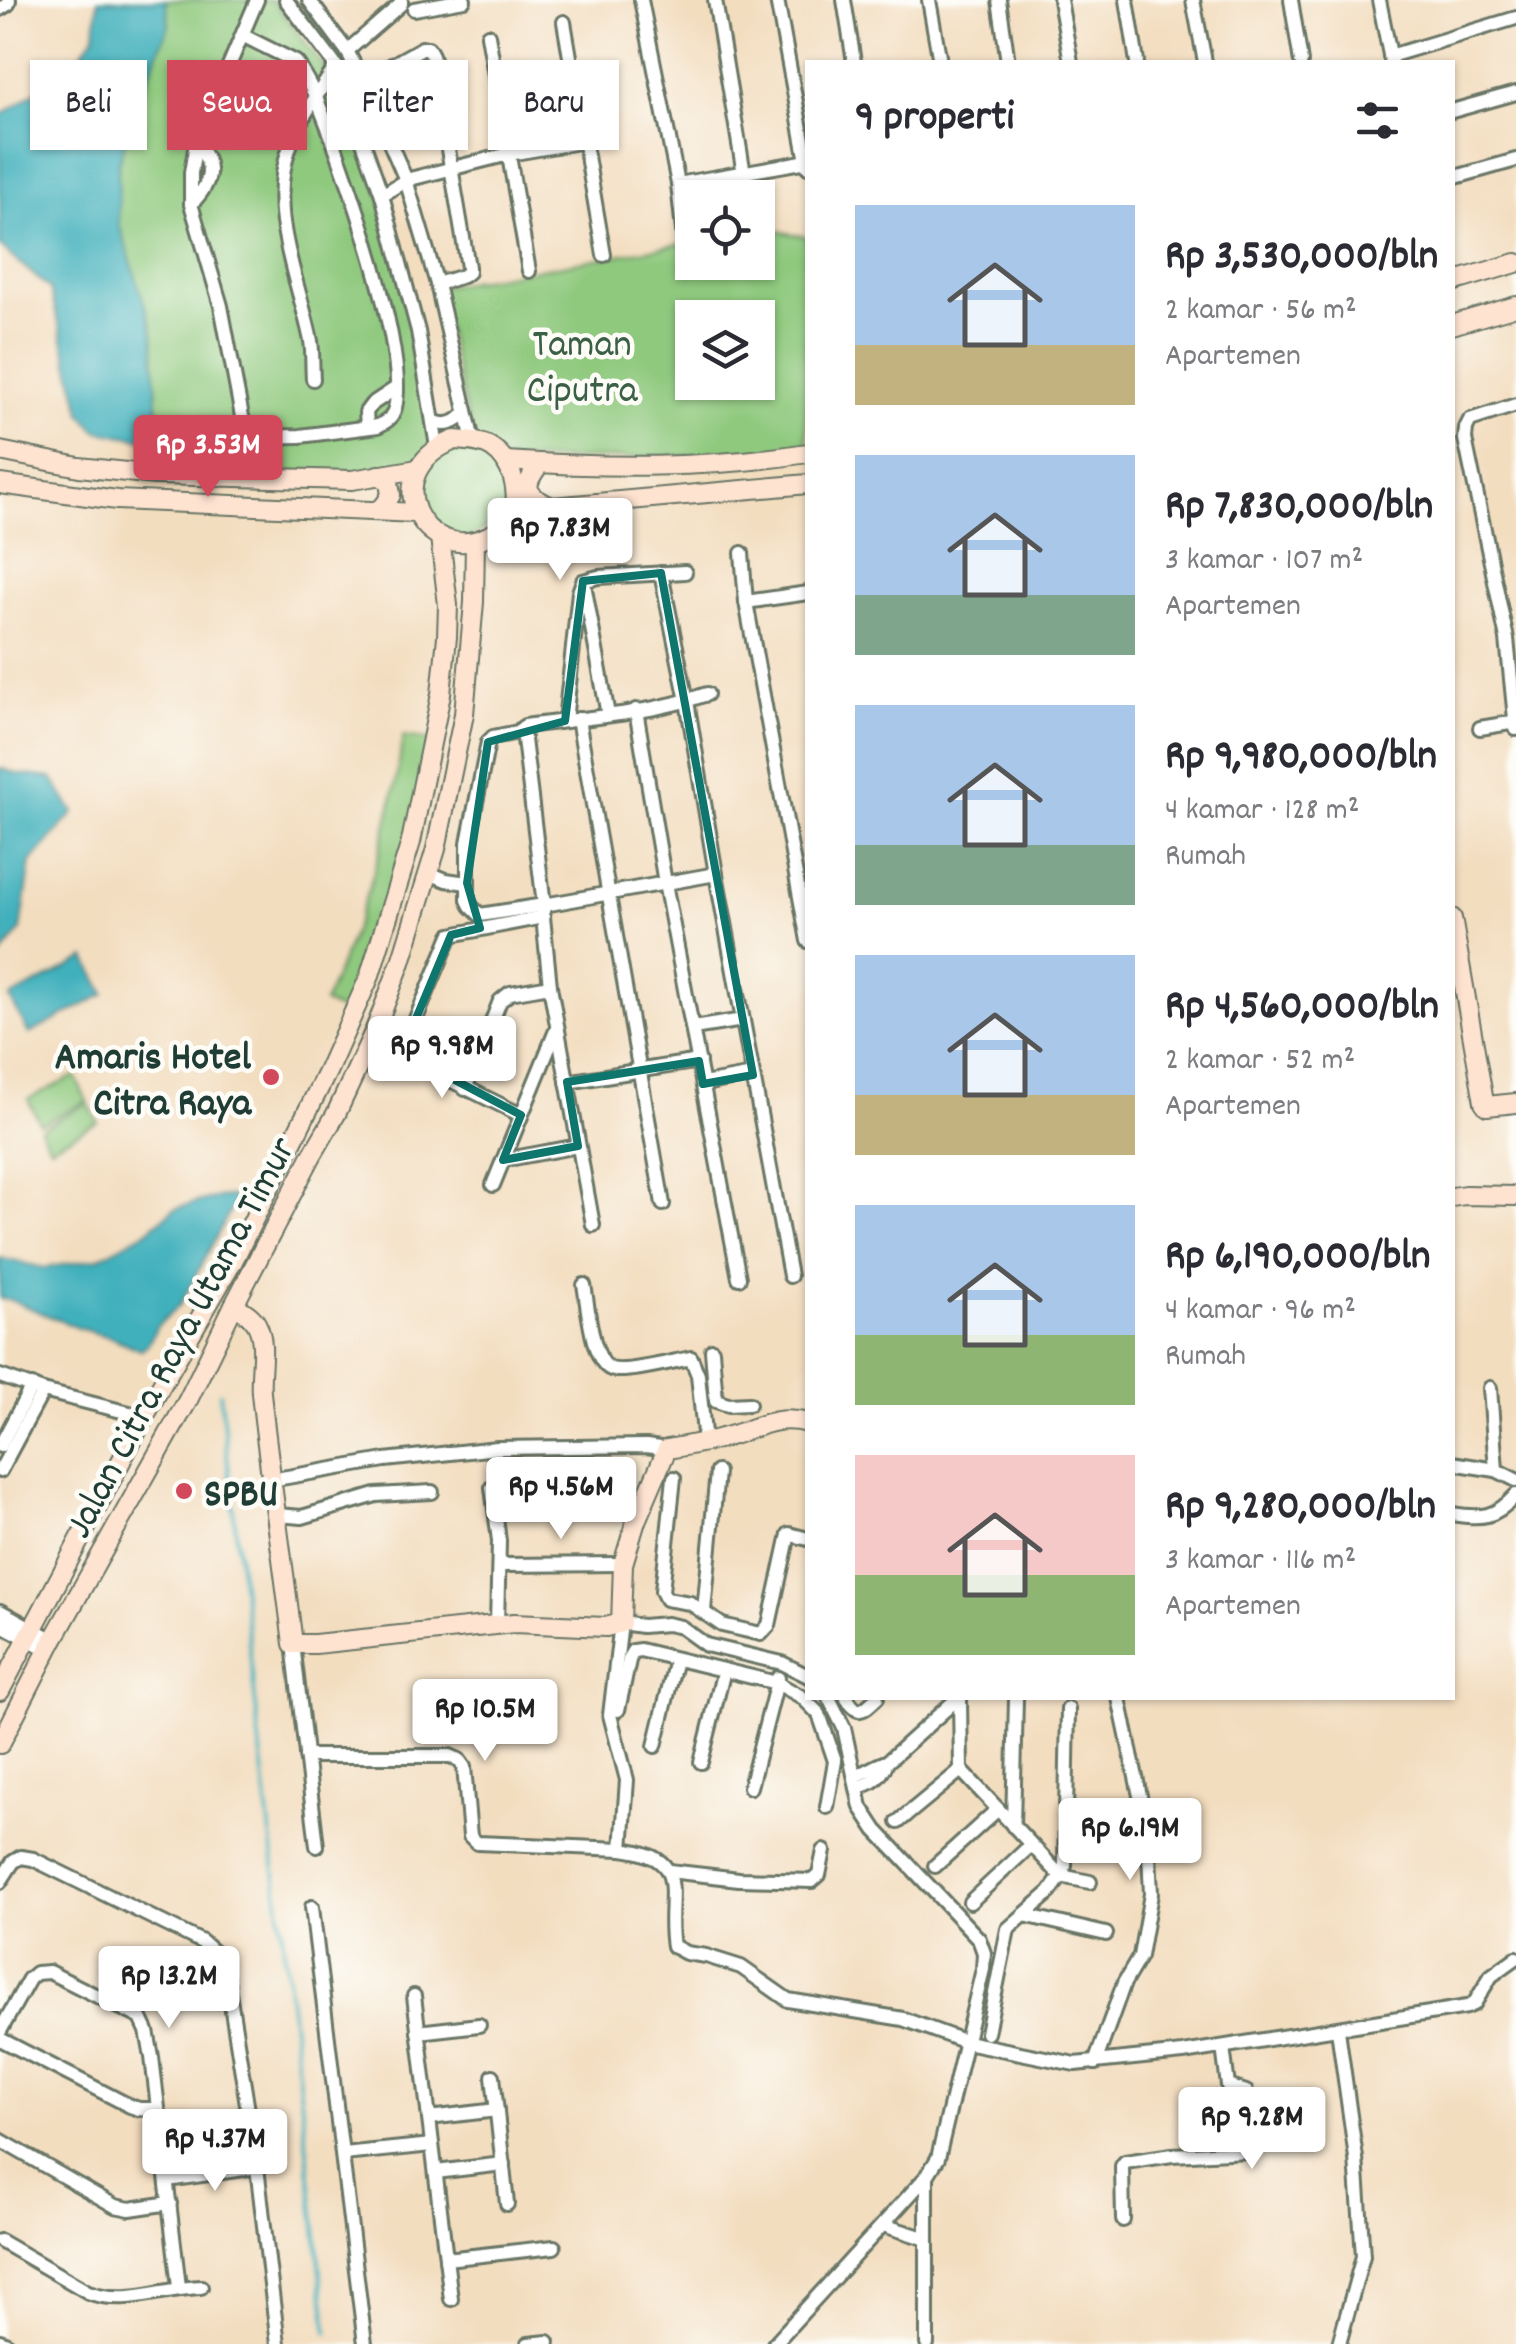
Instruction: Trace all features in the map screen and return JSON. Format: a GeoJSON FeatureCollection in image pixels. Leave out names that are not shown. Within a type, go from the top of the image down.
{"type":"FeatureCollection","features":[{"type":"Feature","properties":{"kind":"main road"},"geometry":{"type":"LineString","coordinates":[[1455,281],[1516,263]]}},
{"type":"Feature","properties":{"kind":"main road"},"geometry":{"type":"LineString","coordinates":[[1455,324],[1516,306]]}},
{"type":"Feature","properties":{"kind":"main road"},"geometry":{"type":"LineString","coordinates":[[455,440],[473,441],[492,448],[506,461],[515,490],[513,514],[492,535],[475,542],[457,542],[429,530],[417,513],[414,481],[420,462],[438,447],[455,440]]}},
{"type":"Feature","properties":{"kind":"main road"},"geometry":{"type":"LineString","coordinates":[[0,451],[79,467],[155,474],[352,480],[418,469]]}},
{"type":"Feature","properties":{"kind":"main road"},"geometry":{"type":"LineString","coordinates":[[506,461],[590,467],[704,466],[805,453]]}},
{"type":"Feature","properties":{"kind":"main road"},"geometry":{"type":"LineString","coordinates":[[540,464],[528,481],[528,489],[537,500],[552,508]]}},
{"type":"Feature","properties":{"kind":"main road"},"geometry":{"type":"LineString","coordinates":[[376,511],[391,495],[389,482],[379,475]]}},
{"type":"Feature","properties":{"kind":"main road"},"geometry":{"type":"LineString","coordinates":[[0,484],[116,500],[417,513]]}},
{"type":"Feature","properties":{"kind":"main road"},"geometry":{"type":"LineString","coordinates":[[513,514],[805,484]]}},
{"type":"Feature","properties":{"kind":"main road","name":"Jalan Citra Raya Utama Timur"},"geometry":{"type":"LineString","coordinates":[[0,1691],[233,1261],[369,978],[411,842],[440,694],[448,605],[440,537]]}},
{"type":"Feature","properties":{"kind":"main road","name":"Jalan Citra Raya Utama Timur"},"geometry":{"type":"LineString","coordinates":[[0,1744],[188,1400],[234,1304],[336,1114],[375,1030],[436,849],[464,714],[475,542]]}},
{"type":"Feature","properties":{"kind":"main road"},"geometry":{"type":"LineString","coordinates":[[443,566],[460,557],[475,568]]}},
{"type":"Feature","properties":{"kind":"main road"},"geometry":{"type":"LineString","coordinates":[[1455,935],[1487,1106],[1516,1103]]}},
{"type":"Feature","properties":{"kind":"main road"},"geometry":{"type":"LineString","coordinates":[[289,1144],[311,1157]]}},
{"type":"Feature","properties":{"kind":"main road"},"geometry":{"type":"LineString","coordinates":[[1455,1196],[1516,1196]]}},
{"type":"Feature","properties":{"kind":"main road"},"geometry":{"type":"LineString","coordinates":[[234,1304],[258,1325],[262,1342],[261,1386],[270,1480],[293,1644],[497,1626],[550,1623],[606,1627],[621,1622],[623,1564],[666,1449],[751,1430],[780,1419],[805,1423]]}},
{"type":"Feature","properties":{"kind":"main road"},"geometry":{"type":"LineString","coordinates":[[106,1492],[130,1504]]}},
{"type":"Feature","properties":{"kind":"street"},"geometry":{"type":"LineString","coordinates":[[0,9],[8,0]]}},
{"type":"Feature","properties":{"kind":"street"},"geometry":{"type":"LineString","coordinates":[[242,35],[296,62],[316,98],[375,266],[392,346],[396,388],[391,417],[378,426],[300,436],[251,438],[246,434],[221,306],[192,204],[210,178],[207,160],[196,143],[242,35],[257,0]]}},
{"type":"Feature","properties":{"kind":"street"},"geometry":{"type":"LineString","coordinates":[[286,0],[331,60]]}},
{"type":"Feature","properties":{"kind":"street"},"geometry":{"type":"LineString","coordinates":[[309,0],[352,60]]}},
{"type":"Feature","properties":{"kind":"street"},"geometry":{"type":"LineString","coordinates":[[347,51],[401,0]]}},
{"type":"Feature","properties":{"kind":"street"},"geometry":{"type":"LineString","coordinates":[[414,9],[464,0]]}},
{"type":"Feature","properties":{"kind":"street"},"geometry":{"type":"LineString","coordinates":[[641,0],[677,180]]}},
{"type":"Feature","properties":{"kind":"street"},"geometry":{"type":"LineString","coordinates":[[715,0],[746,180]]}},
{"type":"Feature","properties":{"kind":"street"},"geometry":{"type":"LineString","coordinates":[[777,0],[805,152]]}},
{"type":"Feature","properties":{"kind":"street"},"geometry":{"type":"LineString","coordinates":[[844,0],[854,60]]}},
{"type":"Feature","properties":{"kind":"street"},"geometry":{"type":"LineString","coordinates":[[929,0],[940,60]]}},
{"type":"Feature","properties":{"kind":"street"},"geometry":{"type":"LineString","coordinates":[[999,0],[1008,60]]}},
{"type":"Feature","properties":{"kind":"street"},"geometry":{"type":"LineString","coordinates":[[1060,0],[1071,60]]}},
{"type":"Feature","properties":{"kind":"street"},"geometry":{"type":"LineString","coordinates":[[1127,0],[1137,60]]}},
{"type":"Feature","properties":{"kind":"street"},"geometry":{"type":"LineString","coordinates":[[1194,0],[1205,60]]}},
{"type":"Feature","properties":{"kind":"street"},"geometry":{"type":"LineString","coordinates":[[1291,0],[1301,60]]}},
{"type":"Feature","properties":{"kind":"street"},"geometry":{"type":"LineString","coordinates":[[1379,0],[1390,59],[1516,18]]}},
{"type":"Feature","properties":{"kind":"street"},"geometry":{"type":"LineString","coordinates":[[564,22],[571,60]]}},
{"type":"Feature","properties":{"kind":"street"},"geometry":{"type":"LineString","coordinates":[[488,35],[529,271]]}},
{"type":"Feature","properties":{"kind":"street"},"geometry":{"type":"LineString","coordinates":[[401,60],[422,48],[428,48],[433,60]]}},
{"type":"Feature","properties":{"kind":"street"},"geometry":{"type":"LineString","coordinates":[[312,380],[312,345],[281,208],[288,149],[327,80]]}},
{"type":"Feature","properties":{"kind":"street"},"geometry":{"type":"LineString","coordinates":[[1455,111],[1516,93]]}},
{"type":"Feature","properties":{"kind":"street"},"geometry":{"type":"LineString","coordinates":[[366,150],[418,330],[438,447]]}},
{"type":"Feature","properties":{"kind":"street"},"geometry":{"type":"LineString","coordinates":[[393,150],[406,180],[437,284],[473,441]]}},
{"type":"Feature","properties":{"kind":"street"},"geometry":{"type":"LineString","coordinates":[[437,284],[468,272],[450,150]]}},
{"type":"Feature","properties":{"kind":"street"},"geometry":{"type":"LineString","coordinates":[[382,196],[406,180],[532,150]]}},
{"type":"Feature","properties":{"kind":"street"},"geometry":{"type":"LineString","coordinates":[[586,150],[604,255]]}},
{"type":"Feature","properties":{"kind":"street"},"geometry":{"type":"LineString","coordinates":[[1455,177],[1516,160]]}},
{"type":"Feature","properties":{"kind":"street"},"geometry":{"type":"LineString","coordinates":[[700,180],[805,163]]}},
{"type":"Feature","properties":{"kind":"street"},"geometry":{"type":"LineString","coordinates":[[367,426],[366,412],[372,404],[396,388]]}},
{"type":"Feature","properties":{"kind":"street"},"geometry":{"type":"LineString","coordinates":[[1480,728],[1516,724],[1511,638],[1465,439],[1466,428],[1470,420],[1516,405]]}},
{"type":"Feature","properties":{"kind":"street"},"geometry":{"type":"LineString","coordinates":[[433,422],[448,424],[460,420],[466,412]]}},
{"type":"Feature","properties":{"kind":"street"},"geometry":{"type":"LineString","coordinates":[[742,552],[746,602],[800,863],[805,912]]}},
{"type":"Feature","properties":{"kind":"street"},"geometry":{"type":"LineString","coordinates":[[663,1204],[609,893],[572,720],[579,592],[583,582],[598,577],[684,572]]}},
{"type":"Feature","properties":{"kind":"street"},"geometry":{"type":"LineString","coordinates":[[661,573],[790,1276]]}},
{"type":"Feature","properties":{"kind":"street"},"geometry":{"type":"LineString","coordinates":[[583,582],[608,715]]}},
{"type":"Feature","properties":{"kind":"street"},"geometry":{"type":"LineString","coordinates":[[746,602],[805,593]]}},
{"type":"Feature","properties":{"kind":"street"},"geometry":{"type":"LineString","coordinates":[[593,1225],[550,986],[522,728],[687,701],[707,694]]}},
{"type":"Feature","properties":{"kind":"street"},"geometry":{"type":"LineString","coordinates":[[636,710],[739,1278]]}},
{"type":"Feature","properties":{"kind":"street"},"geometry":{"type":"LineString","coordinates":[[523,731],[488,742],[468,843],[467,883],[471,906],[480,915],[544,911]]}},
{"type":"Feature","properties":{"kind":"street"},"geometry":{"type":"LineString","coordinates":[[429,872],[467,883]]}},
{"type":"Feature","properties":{"kind":"street"},"geometry":{"type":"LineString","coordinates":[[521,1115],[406,1060],[402,1052],[450,935],[609,893],[716,874]]}},
{"type":"Feature","properties":{"kind":"street"},"geometry":{"type":"LineString","coordinates":[[465,1089],[500,1001],[510,993],[550,986]]}},
{"type":"Feature","properties":{"kind":"street"},"geometry":{"type":"LineString","coordinates":[[692,1028],[743,1020]]}},
{"type":"Feature","properties":{"kind":"street"},"geometry":{"type":"LineString","coordinates":[[492,1185],[558,1026]]}},
{"type":"Feature","properties":{"kind":"street"},"geometry":{"type":"LineString","coordinates":[[566,1082],[699,1061]]}},
{"type":"Feature","properties":{"kind":"street"},"geometry":{"type":"LineString","coordinates":[[703,1084],[753,1074]]}},
{"type":"Feature","properties":{"kind":"street"},"geometry":{"type":"LineString","coordinates":[[503,1160],[578,1146]]}},
{"type":"Feature","properties":{"kind":"street"},"geometry":{"type":"LineString","coordinates":[[584,1285],[602,1363],[622,1370],[692,1358],[698,1375],[705,1442]]}},
{"type":"Feature","properties":{"kind":"street"},"geometry":{"type":"LineString","coordinates":[[712,1350],[716,1401],[728,1405],[749,1402],[751,1430]]}},
{"type":"Feature","properties":{"kind":"street"},"geometry":{"type":"LineString","coordinates":[[0,1376],[146,1417]]}},
{"type":"Feature","properties":{"kind":"street"},"geometry":{"type":"LineString","coordinates":[[0,1446],[38,1388]]}},
{"type":"Feature","properties":{"kind":"street"},"geometry":{"type":"LineString","coordinates":[[0,1472],[38,1388]]}},
{"type":"Feature","properties":{"kind":"street"},"geometry":{"type":"LineString","coordinates":[[1490,1388],[1496,1470]]}},
{"type":"Feature","properties":{"kind":"street"},"geometry":{"type":"LineString","coordinates":[[270,1480],[385,1460],[497,1448],[666,1449]]}},
{"type":"Feature","properties":{"kind":"street"},"geometry":{"type":"LineString","coordinates":[[1455,1463],[1496,1470],[1516,1480]]}},
{"type":"Feature","properties":{"kind":"street"},"geometry":{"type":"LineString","coordinates":[[704,1612],[718,1472]]}},
{"type":"Feature","properties":{"kind":"street"},"geometry":{"type":"LineString","coordinates":[[674,1478],[662,1591],[666,1599],[690,1602],[722,1625],[762,1634],[769,1625],[790,1534],[805,1538]]}},
{"type":"Feature","properties":{"kind":"street"},"geometry":{"type":"LineString","coordinates":[[492,1488],[500,1565],[497,1626]]}},
{"type":"Feature","properties":{"kind":"street"},"geometry":{"type":"LineString","coordinates":[[276,1515],[302,1516],[376,1495],[432,1492]]}},
{"type":"Feature","properties":{"kind":"street"},"geometry":{"type":"LineString","coordinates":[[1455,1514],[1488,1516],[1503,1510],[1516,1495]]}},
{"type":"Feature","properties":{"kind":"street"},"geometry":{"type":"LineString","coordinates":[[500,1565],[623,1564]]}},
{"type":"Feature","properties":{"kind":"street"},"geometry":{"type":"LineString","coordinates":[[0,1611],[30,1634]]}},
{"type":"Feature","properties":{"kind":"street"},"geometry":{"type":"LineString","coordinates":[[622,1848],[627,1780],[610,1715],[621,1622],[681,1626],[706,1645],[782,1662],[805,1674]]}},
{"type":"Feature","properties":{"kind":"street"},"geometry":{"type":"LineString","coordinates":[[0,1624],[51,1645]]}},
{"type":"Feature","properties":{"kind":"street"},"geometry":{"type":"LineString","coordinates":[[293,1644],[316,1846]]}},
{"type":"Feature","properties":{"kind":"street"},"geometry":{"type":"LineString","coordinates":[[618,1710],[633,1651],[777,1683],[802,1697],[819,1714],[835,1762],[827,1807]]}},
{"type":"Feature","properties":{"kind":"street"},"geometry":{"type":"LineString","coordinates":[[654,1746],[676,1659]]}},
{"type":"Feature","properties":{"kind":"street"},"geometry":{"type":"LineString","coordinates":[[750,1787],[782,1662]]}},
{"type":"Feature","properties":{"kind":"street"},"geometry":{"type":"LineString","coordinates":[[701,1762],[724,1670]]}},
{"type":"Feature","properties":{"kind":"street"},"geometry":{"type":"LineString","coordinates":[[774,2344],[927,2176],[938,2158],[983,1969],[980,1939],[876,1830],[862,1806],[844,1728],[830,1700]]}},
{"type":"Feature","properties":{"kind":"street"},"geometry":{"type":"LineString","coordinates":[[848,1700],[858,1710],[864,1710],[875,1700]]}},
{"type":"Feature","properties":{"kind":"street"},"geometry":{"type":"LineString","coordinates":[[856,1781],[869,1785],[882,1774],[886,1762],[957,1700]]}},
{"type":"Feature","properties":{"kind":"street"},"geometry":{"type":"LineString","coordinates":[[959,1700],[960,1770],[1061,1876],[1090,1882]]}},
{"type":"Feature","properties":{"kind":"street"},"geometry":{"type":"LineString","coordinates":[[1014,1826],[1016,1700]]}},
{"type":"Feature","properties":{"kind":"street"},"geometry":{"type":"LineString","coordinates":[[1095,2063],[1124,1983],[1140,1956],[1151,1894],[1148,1833],[1119,1700]]}},
{"type":"Feature","properties":{"kind":"street"},"geometry":{"type":"LineString","coordinates":[[988,2033],[1008,1929],[1050,1892],[1065,1866],[1068,1709]]}},
{"type":"Feature","properties":{"kind":"street"},"geometry":{"type":"LineString","coordinates":[[306,1756],[450,1756],[464,1768],[470,1836],[476,1842],[622,1848],[642,1851],[660,1861],[669,1870],[672,1881],[673,1946],[741,1967],[788,2000],[903,2019],[966,2042],[1058,2062],[1095,2063],[1223,2047],[1467,2008],[1474,2004],[1491,1976],[1516,1958]]}},
{"type":"Feature","properties":{"kind":"street"},"geometry":{"type":"LineString","coordinates":[[898,1822],[960,1770]]}},
{"type":"Feature","properties":{"kind":"street"},"geometry":{"type":"LineString","coordinates":[[935,1866],[998,1809]]}},
{"type":"Feature","properties":{"kind":"street"},"geometry":{"type":"LineString","coordinates":[[970,1902],[1031,1845]]}},
{"type":"Feature","properties":{"kind":"street"},"geometry":{"type":"LineString","coordinates":[[669,1870],[739,1879],[812,1881],[819,1875],[824,1851]]}},
{"type":"Feature","properties":{"kind":"street"},"geometry":{"type":"LineString","coordinates":[[1,1879],[13,1862],[21,1857],[33,1859],[202,1942],[219,1957],[236,2029],[278,2344]]}},
{"type":"Feature","properties":{"kind":"street"},"geometry":{"type":"LineString","coordinates":[[312,1907],[365,2344]]}},
{"type":"Feature","properties":{"kind":"street"},"geometry":{"type":"LineString","coordinates":[[1024,1915],[1106,1934]]}},
{"type":"Feature","properties":{"kind":"street"},"geometry":{"type":"LineString","coordinates":[[158,2109],[130,2106],[0,2035],[28,1979],[36,1973],[49,1972],[142,2018],[152,2057],[179,2288]]}},
{"type":"Feature","properties":{"kind":"street"},"geometry":{"type":"LineString","coordinates":[[414,1996],[452,2299]]}},
{"type":"Feature","properties":{"kind":"street"},"geometry":{"type":"LineString","coordinates":[[418,2032],[479,2025]]}},
{"type":"Feature","properties":{"kind":"street"},"geometry":{"type":"LineString","coordinates":[[1338,2030],[1356,2158],[1362,2239],[1359,2275],[1339,2344]]}},
{"type":"Feature","properties":{"kind":"street"},"geometry":{"type":"LineString","coordinates":[[1123,2220],[1125,2162],[1252,2148],[1246,2092],[1228,2086],[1223,2047]]}},
{"type":"Feature","properties":{"kind":"street"},"geometry":{"type":"LineString","coordinates":[[493,2076],[507,2204]]}},
{"type":"Feature","properties":{"kind":"street"},"geometry":{"type":"LineString","coordinates":[[429,2118],[497,2110]]}},
{"type":"Feature","properties":{"kind":"street"},"geometry":{"type":"LineString","coordinates":[[0,2140],[116,2206],[130,2209],[170,2203]]}},
{"type":"Feature","properties":{"kind":"street"},"geometry":{"type":"LineString","coordinates":[[343,2154],[432,2145]]}},
{"type":"Feature","properties":{"kind":"street"},"geometry":{"type":"LineString","coordinates":[[436,2172],[503,2164]]}},
{"type":"Feature","properties":{"kind":"street"},"geometry":{"type":"LineString","coordinates":[[168,2180],[257,2167]]}},
{"type":"Feature","properties":{"kind":"street"},"geometry":{"type":"LineString","coordinates":[[926,2344],[927,2176]]}},
{"type":"Feature","properties":{"kind":"street"},"geometry":{"type":"LineString","coordinates":[[883,2225],[927,2240]]}},
{"type":"Feature","properties":{"kind":"street"},"geometry":{"type":"LineString","coordinates":[[0,2241],[100,2296],[124,2299],[201,2286]]}},
{"type":"Feature","properties":{"kind":"street"},"geometry":{"type":"LineString","coordinates":[[446,2260],[554,2247]]}},
{"type":"Feature","properties":{"kind":"street"},"geometry":{"type":"LineString","coordinates":[[528,2344],[548,2342]]}},
{"type":"Feature","properties":{"kind":"highlighted area"},"geometry":{"type":"Polygon","coordinates":[[[661,573],[753,1075],[703,1084],[699,1061],[567,1082],[578,1146],[503,1160],[521,1115],[402,1052],[451,935],[480,928],[467,883],[488,742],[565,721],[583,581],[661,573]]]}},
{"type":"Feature","properties":{"kind":"green space","name":"Taman Ciputra"},"geometry":{"type":"Polygon","coordinates":[[[166,0],[273,0],[327,71],[327,150],[363,150],[374,174],[418,331],[436,447],[473,441],[437,287],[675,245],[675,280],[775,280],[775,230],[805,237],[805,453],[507,461],[513,514],[457,543],[417,513],[420,464],[358,475],[153,470],[159,442],[153,331],[118,224],[118,164],[122,150],[147,150],[147,65],[166,0]]]}},
{"type":"Feature","properties":{"kind":"green space"},"geometry":{"type":"Polygon","coordinates":[[[403,736],[431,740],[411,842],[352,1016],[324,1003],[374,873],[403,736]]]}},
{"type":"Feature","properties":{"kind":"green space"},"geometry":{"type":"Polygon","coordinates":[[[75,1076],[87,1101],[40,1124],[28,1099],[75,1076]]]}},
{"type":"Feature","properties":{"kind":"green space"},"geometry":{"type":"Polygon","coordinates":[[[88,1103],[98,1122],[50,1147],[40,1129],[88,1103]]]}},
{"type":"Feature","properties":{"kind":"water"},"geometry":{"type":"Polygon","coordinates":[[[98,0],[166,0],[169,25],[147,80],[147,60],[77,60],[95,34],[98,0]]]}},
{"type":"Feature","properties":{"kind":"water"},"geometry":{"type":"Polygon","coordinates":[[[30,95],[30,150],[122,150],[118,164],[119,224],[153,331],[159,442],[97,431],[82,414],[50,289],[0,246],[0,116],[30,95]]]}},
{"type":"Feature","properties":{"kind":"water"},"geometry":{"type":"Polygon","coordinates":[[[0,768],[52,778],[74,813],[31,862],[21,930],[0,957],[0,768]]]}},
{"type":"Feature","properties":{"kind":"water"},"geometry":{"type":"Polygon","coordinates":[[[86,958],[105,994],[29,1034],[10,998],[86,958]]]}},
{"type":"Feature","properties":{"kind":"water"},"geometry":{"type":"Polygon","coordinates":[[[238,1196],[180,1305],[157,1326],[141,1350],[0,1299],[0,1258],[45,1268],[99,1258],[143,1234],[174,1209],[208,1199],[238,1196]]]}},
{"type":"Feature","properties":{"kind":"waterway"},"geometry":{"type":"LineString","coordinates":[[220,1393],[328,2333]]}},
{"type":"Feature","properties":{"kind":"place","name":"Amaris Hotel Citra Raya"},"geometry":{"type":"Point","coordinates":[271,1077]}},
{"type":"Feature","properties":{"kind":"place","name":"SPBU"},"geometry":{"type":"Point","coordinates":[184,1491]}}]}
